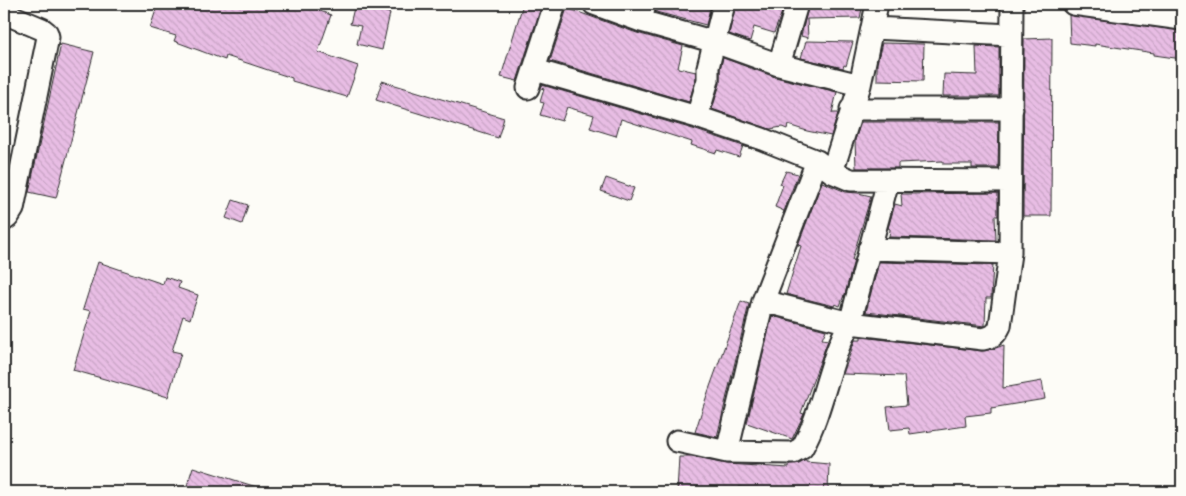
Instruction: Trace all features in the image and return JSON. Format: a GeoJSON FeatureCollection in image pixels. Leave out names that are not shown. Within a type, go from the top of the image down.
{"type":"FeatureCollection","features":[{"type":"Feature","properties":{"kind":"street"},"geometry":{"type":"LineString","coordinates":[[555,4],[531,79],[697,117],[825,167],[852,180],[1010,181]]}},
{"type":"Feature","properties":{"kind":"street"},"geometry":{"type":"LineString","coordinates":[[594,4],[643,12],[715,42],[779,65],[860,85]]}},
{"type":"Feature","properties":{"kind":"street"},"geometry":{"type":"LineString","coordinates":[[697,117],[708,80],[708,67],[724,4]]}},
{"type":"Feature","properties":{"kind":"street"},"geometry":{"type":"LineString","coordinates":[[779,65],[797,4]]}},
{"type":"Feature","properties":{"kind":"street"},"geometry":{"type":"LineString","coordinates":[[727,452],[763,301],[851,110],[860,85],[877,4]]}},
{"type":"Feature","properties":{"kind":"street"},"geometry":{"type":"LineString","coordinates":[[763,301],[850,323],[984,339],[992,337],[998,332],[1010,253],[1012,4]]}},
{"type":"Feature","properties":{"kind":"street"},"geometry":{"type":"LineString","coordinates":[[1073,4],[1147,9],[1182,19]]}},
{"type":"Feature","properties":{"kind":"street"},"geometry":{"type":"LineString","coordinates":[[4,13],[42,29],[47,33],[48,38],[13,209],[4,220]]}},
{"type":"Feature","properties":{"kind":"street"},"geometry":{"type":"LineString","coordinates":[[873,28],[1011,36]]}},
{"type":"Feature","properties":{"kind":"street"},"geometry":{"type":"LineString","coordinates":[[851,110],[1012,109]]}},
{"type":"Feature","properties":{"kind":"street"},"geometry":{"type":"LineString","coordinates":[[678,441],[727,452],[794,453],[802,448],[826,388],[840,341],[850,323],[888,181]]}},
{"type":"Feature","properties":{"kind":"street"},"geometry":{"type":"LineString","coordinates":[[869,249],[1010,253]]}},
{"type":"Feature","properties":{"kind":"building"},"geometry":{"type":"Polygon","coordinates":[[[158,4],[323,4],[320,11],[331,15],[318,52],[358,66],[347,97],[292,81],[292,78],[226,56],[225,60],[174,41],[176,36],[150,28],[158,4]]]}},
{"type":"Feature","properties":{"kind":"building"},"geometry":{"type":"Polygon","coordinates":[[[355,4],[387,4],[385,12],[390,13],[382,50],[357,44],[361,26],[350,24],[355,4]]]}},
{"type":"Feature","properties":{"kind":"building"},"geometry":{"type":"Polygon","coordinates":[[[523,4],[542,4],[517,81],[501,77],[523,4]]]}},
{"type":"Feature","properties":{"kind":"building"},"geometry":{"type":"Polygon","coordinates":[[[657,4],[711,4],[706,25],[656,12],[657,4]]]}},
{"type":"Feature","properties":{"kind":"building"},"geometry":{"type":"Polygon","coordinates":[[[736,4],[780,4],[778,11],[782,12],[774,33],[754,27],[750,41],[729,34],[736,4]]]}},
{"type":"Feature","properties":{"kind":"building"},"geometry":{"type":"Polygon","coordinates":[[[809,4],[863,4],[860,18],[807,19],[808,38],[801,36],[809,4]]]}},
{"type":"Feature","properties":{"kind":"building"},"geometry":{"type":"Polygon","coordinates":[[[567,8],[637,33],[683,46],[678,68],[696,72],[689,102],[550,61],[567,8]]]}},
{"type":"Feature","properties":{"kind":"building"},"geometry":{"type":"Polygon","coordinates":[[[1069,15],[1182,31],[1182,59],[1095,44],[1095,46],[1070,43],[1069,15]]]}},
{"type":"Feature","properties":{"kind":"building"},"geometry":{"type":"Polygon","coordinates":[[[1052,38],[1051,216],[1023,216],[1024,39],[1052,38]]]}},
{"type":"Feature","properties":{"kind":"building"},"geometry":{"type":"Polygon","coordinates":[[[806,41],[853,42],[846,66],[844,65],[843,68],[801,58],[806,41]]]}},
{"type":"Feature","properties":{"kind":"building"},"geometry":{"type":"Polygon","coordinates":[[[882,43],[924,44],[923,81],[877,80],[877,63],[882,43]]]}},
{"type":"Feature","properties":{"kind":"building"},"geometry":{"type":"Polygon","coordinates":[[[61,44],[94,52],[56,198],[29,192],[61,44]]]}},
{"type":"Feature","properties":{"kind":"building"},"geometry":{"type":"Polygon","coordinates":[[[976,46],[999,47],[999,96],[943,96],[944,74],[977,75],[976,46]]]}},
{"type":"Feature","properties":{"kind":"building"},"geometry":{"type":"Polygon","coordinates":[[[723,58],[775,77],[837,92],[832,113],[838,113],[831,136],[788,125],[787,129],[782,127],[770,129],[712,109],[720,84],[720,69],[723,58]]]}},
{"type":"Feature","properties":{"kind":"building"},"geometry":{"type":"Polygon","coordinates":[[[382,81],[504,118],[498,138],[376,100],[382,81]]]}},
{"type":"Feature","properties":{"kind":"building"},"geometry":{"type":"Polygon","coordinates":[[[542,85],[693,129],[752,149],[743,146],[739,157],[717,150],[716,153],[691,145],[692,142],[621,119],[616,136],[590,128],[594,115],[567,107],[562,121],[540,115],[544,103],[540,102],[544,89],[541,88],[542,85]]]}},
{"type":"Feature","properties":{"kind":"building"},"geometry":{"type":"Polygon","coordinates":[[[861,122],[999,122],[998,168],[972,168],[972,164],[943,164],[943,161],[898,163],[898,168],[856,168],[855,140],[861,122]]]}},
{"type":"Feature","properties":{"kind":"building"},"geometry":{"type":"Polygon","coordinates":[[[786,171],[798,174],[783,214],[784,211],[775,207],[783,185],[780,184],[786,171]]]}},
{"type":"Feature","properties":{"kind":"building"},"geometry":{"type":"Polygon","coordinates":[[[606,178],[634,188],[629,201],[601,191],[606,178]]]}},
{"type":"Feature","properties":{"kind":"building"},"geometry":{"type":"Polygon","coordinates":[[[822,182],[846,192],[871,196],[852,260],[854,260],[844,298],[844,295],[840,306],[786,294],[801,246],[798,245],[822,182]]]}},
{"type":"Feature","properties":{"kind":"building"},"geometry":{"type":"Polygon","coordinates":[[[998,193],[998,216],[995,216],[996,240],[889,237],[890,229],[888,228],[895,204],[902,206],[901,194],[998,193]]]}},
{"type":"Feature","properties":{"kind":"building"},"geometry":{"type":"Polygon","coordinates":[[[233,200],[248,205],[242,224],[226,218],[233,200]]]}},
{"type":"Feature","properties":{"kind":"building"},"geometry":{"type":"Polygon","coordinates":[[[98,262],[163,284],[165,277],[180,282],[178,288],[198,295],[190,319],[183,316],[172,351],[181,353],[168,397],[73,370],[91,311],[83,309],[98,262]]]}},
{"type":"Feature","properties":{"kind":"building"},"geometry":{"type":"Polygon","coordinates":[[[879,262],[993,265],[991,298],[986,298],[985,326],[866,312],[879,262]]]}},
{"type":"Feature","properties":{"kind":"building"},"geometry":{"type":"Polygon","coordinates":[[[741,301],[749,304],[717,437],[695,432],[707,395],[741,301]]]}},
{"type":"Feature","properties":{"kind":"building"},"geometry":{"type":"Polygon","coordinates":[[[772,316],[826,330],[822,339],[828,340],[801,413],[804,414],[792,439],[747,423],[772,316]]]}},
{"type":"Feature","properties":{"kind":"building"},"geometry":{"type":"Polygon","coordinates":[[[861,337],[982,351],[1004,345],[1003,388],[1042,381],[1045,399],[991,408],[991,413],[965,416],[966,426],[910,434],[909,428],[890,430],[887,407],[907,405],[904,376],[843,374],[855,340],[861,340],[861,337]]]}},
{"type":"Feature","properties":{"kind":"building"},"geometry":{"type":"Polygon","coordinates":[[[679,457],[691,457],[727,464],[789,468],[789,465],[799,464],[806,460],[806,462],[829,464],[828,492],[785,492],[785,490],[739,487],[739,492],[677,492],[679,457]]]}},
{"type":"Feature","properties":{"kind":"building"},"geometry":{"type":"Polygon","coordinates":[[[193,467],[263,489],[263,492],[185,492],[193,467]]]}}]}
